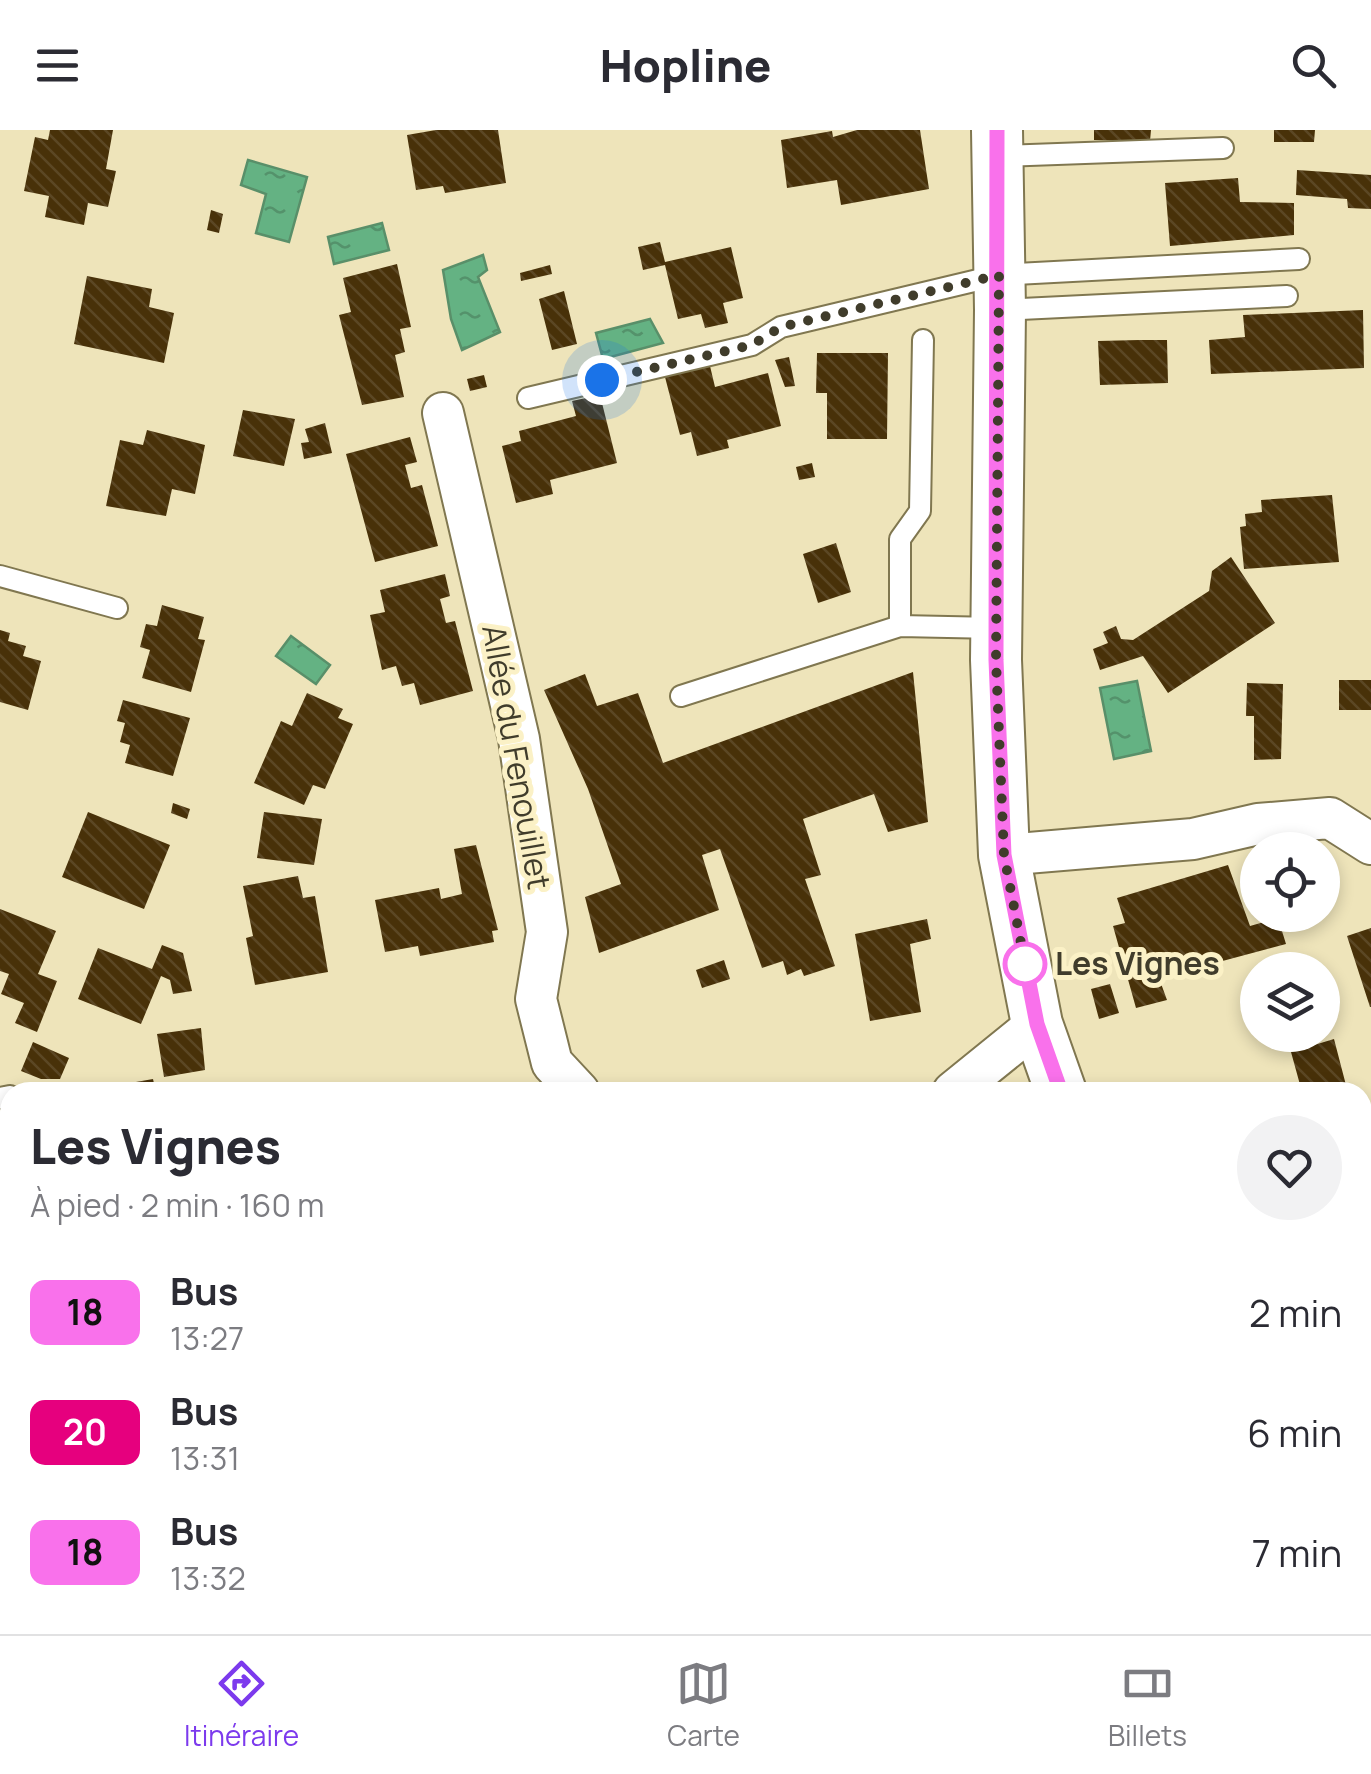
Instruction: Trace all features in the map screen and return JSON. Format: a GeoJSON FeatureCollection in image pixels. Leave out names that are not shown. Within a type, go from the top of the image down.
{"type":"FeatureCollection","features":[{"type":"Feature","properties":{"kind":"street"},"geometry":{"type":"LineString","coordinates":[[997,143],[1000,292],[996,628],[1004,855],[1037,1024],[1057,1082]]}},
{"type":"Feature","properties":{"kind":"street","name":"Allée du Fenouillet"},"geometry":{"type":"LineString","coordinates":[[444,414],[518,739],[546,932],[536,999],[552,1062],[570,1082]]}},
{"type":"Feature","properties":{"kind":"street"},"geometry":{"type":"LineString","coordinates":[[1004,855],[1192,839],[1258,824],[1330,818],[1371,844]]}},
{"type":"Feature","properties":{"kind":"street"},"geometry":{"type":"LineString","coordinates":[[965,1082],[1037,1024]]}},
{"type":"Feature","properties":{"kind":"lane"},"geometry":{"type":"LineString","coordinates":[[997,143],[1223,148]]}},
{"type":"Feature","properties":{"kind":"lane"},"geometry":{"type":"LineString","coordinates":[[528,398],[752,345],[781,327],[1000,292],[1299,259]]}},
{"type":"Feature","properties":{"kind":"lane"},"geometry":{"type":"LineString","coordinates":[[1000,292],[1287,296]]}},
{"type":"Feature","properties":{"kind":"lane"},"geometry":{"type":"LineString","coordinates":[[900,626],[900,539],[920,511],[923,340]]}},
{"type":"Feature","properties":{"kind":"lane"},"geometry":{"type":"LineString","coordinates":[[0,576],[117,608]]}},
{"type":"Feature","properties":{"kind":"lane"},"geometry":{"type":"LineString","coordinates":[[681,696],[900,626],[996,628]]}},
{"type":"Feature","properties":{"kind":"water"},"geometry":{"type":"Polygon","coordinates":[[[248,160],[307,177],[289,242],[256,233],[266,194],[241,185],[248,160]]]}},
{"type":"Feature","properties":{"kind":"water"},"geometry":{"type":"Polygon","coordinates":[[[382,223],[389,250],[334,264],[328,237],[382,223]]]}},
{"type":"Feature","properties":{"kind":"water"},"geometry":{"type":"Polygon","coordinates":[[[483,255],[487,270],[478,277],[500,332],[462,350],[451,319],[443,270],[483,255]]]}},
{"type":"Feature","properties":{"kind":"water"},"geometry":{"type":"Polygon","coordinates":[[[650,319],[663,343],[603,359],[596,333],[650,319]]]}},
{"type":"Feature","properties":{"kind":"water"},"geometry":{"type":"Polygon","coordinates":[[[291,636],[330,665],[316,684],[276,656],[291,636]]]}},
{"type":"Feature","properties":{"kind":"water"},"geometry":{"type":"Polygon","coordinates":[[[1137,681],[1151,751],[1114,759],[1100,688],[1137,681]]]}},
{"type":"Feature","properties":{"kind":"building"},"geometry":{"type":"Polygon","coordinates":[[[50,130],[113,130],[106,169],[116,171],[108,207],[88,203],[84,225],[45,217],[49,196],[24,191],[35,137],[48,140],[50,130]]]}},
{"type":"Feature","properties":{"kind":"building"},"geometry":{"type":"Polygon","coordinates":[[[436,130],[498,130],[506,183],[445,193],[443,186],[416,190],[407,135],[436,130]]]}},
{"type":"Feature","properties":{"kind":"building"},"geometry":{"type":"Polygon","coordinates":[[[857,130],[920,130],[929,189],[841,205],[837,180],[787,188],[781,140],[832,131],[833,137],[857,130]]]}},
{"type":"Feature","properties":{"kind":"building"},"geometry":{"type":"Polygon","coordinates":[[[1094,130],[1151,130],[1150,141],[1094,140],[1094,130]]]}},
{"type":"Feature","properties":{"kind":"building"},"geometry":{"type":"Polygon","coordinates":[[[1274,130],[1315,130],[1314,142],[1274,142],[1274,130]]]}},
{"type":"Feature","properties":{"kind":"building"},"geometry":{"type":"Polygon","coordinates":[[[1297,170],[1371,175],[1371,209],[1348,208],[1347,199],[1296,195],[1297,170]]]}},
{"type":"Feature","properties":{"kind":"building"},"geometry":{"type":"Polygon","coordinates":[[[1238,178],[1240,202],[1294,203],[1294,235],[1170,246],[1165,183],[1238,178]]]}},
{"type":"Feature","properties":{"kind":"building"},"geometry":{"type":"Polygon","coordinates":[[[211,210],[223,214],[219,233],[207,230],[211,210]]]}},
{"type":"Feature","properties":{"kind":"building"},"geometry":{"type":"Polygon","coordinates":[[[660,242],[665,262],[731,247],[743,298],[723,303],[728,323],[705,328],[701,314],[678,319],[665,265],[643,270],[638,247],[660,242]]]}},
{"type":"Feature","properties":{"kind":"building"},"geometry":{"type":"Polygon","coordinates":[[[397,264],[411,327],[400,329],[405,352],[395,355],[404,397],[362,405],[339,315],[351,312],[343,278],[397,264]]]}},
{"type":"Feature","properties":{"kind":"building"},"geometry":{"type":"Polygon","coordinates":[[[550,265],[552,274],[521,281],[520,273],[550,265]]]}},
{"type":"Feature","properties":{"kind":"building"},"geometry":{"type":"Polygon","coordinates":[[[87,276],[152,289],[149,307],[174,313],[164,363],[74,344],[87,276]]]}},
{"type":"Feature","properties":{"kind":"building"},"geometry":{"type":"Polygon","coordinates":[[[564,291],[577,344],[552,350],[539,299],[564,291]]]}},
{"type":"Feature","properties":{"kind":"building"},"geometry":{"type":"Polygon","coordinates":[[[1363,310],[1364,368],[1211,374],[1209,340],[1245,337],[1243,315],[1363,310]]]}},
{"type":"Feature","properties":{"kind":"building"},"geometry":{"type":"Polygon","coordinates":[[[1167,340],[1168,383],[1100,385],[1098,341],[1167,340]]]}},
{"type":"Feature","properties":{"kind":"building"},"geometry":{"type":"Polygon","coordinates":[[[817,353],[888,353],[887,439],[827,439],[827,393],[816,393],[817,353]]]}},
{"type":"Feature","properties":{"kind":"building"},"geometry":{"type":"Polygon","coordinates":[[[789,357],[795,386],[785,387],[775,360],[789,357]]]}},
{"type":"Feature","properties":{"kind":"building"},"geometry":{"type":"Polygon","coordinates":[[[710,366],[715,387],[768,373],[781,426],[727,440],[729,448],[697,456],[691,432],[680,435],[665,377],[710,366]]]}},
{"type":"Feature","properties":{"kind":"building"},"geometry":{"type":"Polygon","coordinates":[[[484,375],[487,387],[470,391],[467,379],[484,375]]]}},
{"type":"Feature","properties":{"kind":"building"},"geometry":{"type":"Polygon","coordinates":[[[600,395],[617,463],[550,480],[553,494],[516,503],[502,446],[521,441],[519,431],[576,416],[572,401],[600,395]]]}},
{"type":"Feature","properties":{"kind":"building"},"geometry":{"type":"Polygon","coordinates":[[[243,410],[295,419],[284,466],[233,456],[243,410]]]}},
{"type":"Feature","properties":{"kind":"building"},"geometry":{"type":"Polygon","coordinates":[[[325,423],[332,453],[304,459],[301,443],[309,442],[305,429],[325,423]]]}},
{"type":"Feature","properties":{"kind":"building"},"geometry":{"type":"Polygon","coordinates":[[[147,430],[205,445],[195,494],[172,489],[166,516],[106,506],[120,440],[143,445],[147,430]]]}},
{"type":"Feature","properties":{"kind":"building"},"geometry":{"type":"Polygon","coordinates":[[[410,437],[417,462],[405,465],[411,488],[422,485],[438,546],[375,562],[346,454],[410,437]]]}},
{"type":"Feature","properties":{"kind":"building"},"geometry":{"type":"Polygon","coordinates":[[[812,463],[815,477],[799,480],[796,467],[812,463]]]}},
{"type":"Feature","properties":{"kind":"building"},"geometry":{"type":"Polygon","coordinates":[[[1332,495],[1339,562],[1244,569],[1240,527],[1246,526],[1245,514],[1262,512],[1261,500],[1332,495]]]}},
{"type":"Feature","properties":{"kind":"building"},"geometry":{"type":"Polygon","coordinates":[[[836,543],[851,592],[818,603],[803,554],[836,543]]]}},
{"type":"Feature","properties":{"kind":"building"},"geometry":{"type":"Polygon","coordinates":[[[1231,557],[1275,623],[1168,693],[1143,656],[1100,670],[1093,649],[1108,643],[1103,632],[1116,626],[1121,639],[1133,640],[1209,591],[1212,571],[1231,557]]]}},
{"type":"Feature","properties":{"kind":"building"},"geometry":{"type":"Polygon","coordinates":[[[445,574],[450,596],[440,599],[446,623],[455,621],[473,691],[420,705],[414,683],[402,686],[396,666],[382,670],[370,615],[385,612],[380,590],[445,574]]]}},
{"type":"Feature","properties":{"kind":"building"},"geometry":{"type":"Polygon","coordinates":[[[162,605],[204,617],[198,639],[205,640],[191,692],[142,678],[150,650],[140,647],[146,624],[157,626],[162,605]]]}},
{"type":"Feature","properties":{"kind":"building"},"geometry":{"type":"Polygon","coordinates":[[[0,630],[10,633],[8,641],[26,646],[23,656],[41,661],[28,710],[0,702],[0,630]]]}},
{"type":"Feature","properties":{"kind":"building"},"geometry":{"type":"Polygon","coordinates":[[[913,672],[928,822],[888,832],[874,794],[803,819],[821,875],[805,879],[835,966],[804,976],[801,969],[787,975],[783,961],[762,968],[720,849],[702,855],[719,910],[599,953],[585,897],[621,884],[588,789],[544,690],[585,674],[597,706],[638,693],[663,763],[913,672]]]}},
{"type":"Feature","properties":{"kind":"building"},"geometry":{"type":"Polygon","coordinates":[[[1339,680],[1371,680],[1371,710],[1339,710],[1339,680]]]}},
{"type":"Feature","properties":{"kind":"building"},"geometry":{"type":"Polygon","coordinates":[[[1247,683],[1283,684],[1281,759],[1254,760],[1254,716],[1246,716],[1247,683]]]}},
{"type":"Feature","properties":{"kind":"building"},"geometry":{"type":"Polygon","coordinates":[[[307,693],[343,709],[338,718],[353,724],[325,789],[313,785],[304,805],[254,783],[281,721],[292,726],[307,693]]]}},
{"type":"Feature","properties":{"kind":"building"},"geometry":{"type":"Polygon","coordinates":[[[123,700],[190,718],[173,776],[125,763],[130,745],[120,742],[125,723],[117,721],[123,700]]]}},
{"type":"Feature","properties":{"kind":"building"},"geometry":{"type":"Polygon","coordinates":[[[173,803],[190,809],[187,819],[171,813],[173,803]]]}},
{"type":"Feature","properties":{"kind":"building"},"geometry":{"type":"Polygon","coordinates":[[[88,812],[170,845],[144,909],[62,877],[88,812]]]}},
{"type":"Feature","properties":{"kind":"building"},"geometry":{"type":"Polygon","coordinates":[[[264,812],[322,819],[314,865],[257,858],[264,812]]]}},
{"type":"Feature","properties":{"kind":"building"},"geometry":{"type":"Polygon","coordinates":[[[476,845],[498,930],[492,931],[494,942],[420,956],[418,946],[385,952],[375,900],[439,888],[441,899],[462,894],[454,849],[476,845]]]}},
{"type":"Feature","properties":{"kind":"building"},"geometry":{"type":"Polygon","coordinates":[[[1228,865],[1240,898],[1240,932],[1282,932],[1286,944],[1240,952],[1240,956],[1159,978],[1167,1000],[1136,1008],[1113,926],[1125,923],[1117,898],[1228,865]]]}},
{"type":"Feature","properties":{"kind":"building"},"geometry":{"type":"Polygon","coordinates":[[[298,876],[303,898],[315,896],[328,972],[255,985],[246,938],[253,936],[243,886],[298,876]]]}},
{"type":"Feature","properties":{"kind":"building"},"geometry":{"type":"Polygon","coordinates":[[[0,909],[56,931],[38,974],[57,981],[37,1032],[15,1023],[24,1003],[1,994],[9,974],[0,971],[0,909]]]}},
{"type":"Feature","properties":{"kind":"building"},"geometry":{"type":"Polygon","coordinates":[[[927,919],[931,939],[910,944],[921,1012],[870,1021],[855,934],[927,919]]]}},
{"type":"Feature","properties":{"kind":"building"},"geometry":{"type":"Polygon","coordinates":[[[1371,928],[1371,1007],[1370,1007],[1347,936],[1371,928]]]}},
{"type":"Feature","properties":{"kind":"building"},"geometry":{"type":"Polygon","coordinates":[[[162,945],[183,953],[192,991],[173,994],[170,980],[161,976],[141,1024],[78,999],[98,948],[152,969],[162,945]]]}},
{"type":"Feature","properties":{"kind":"building"},"geometry":{"type":"Polygon","coordinates":[[[724,960],[730,979],[702,988],[696,970],[724,960]]]}},
{"type":"Feature","properties":{"kind":"building"},"geometry":{"type":"Polygon","coordinates":[[[1110,984],[1119,1013],[1099,1019],[1091,989],[1110,984]]]}},
{"type":"Feature","properties":{"kind":"building"},"geometry":{"type":"Polygon","coordinates":[[[201,1028],[205,1070],[164,1077],[157,1034],[201,1028]]]}},
{"type":"Feature","properties":{"kind":"building"},"geometry":{"type":"Polygon","coordinates":[[[33,1042],[69,1058],[60,1079],[41,1079],[21,1071],[33,1042]]]}},
{"type":"Feature","properties":{"kind":"building"},"geometry":{"type":"Polygon","coordinates":[[[1291,1052],[1337,1052],[1345,1082],[1299,1082],[1291,1052]]]}},
{"type":"Feature","properties":{"kind":"bus line","name":"18"},"geometry":{"type":"LineString","coordinates":[[997,130],[1000,310],[996,660],[1004,855],[1037,1024],[1057,1082]]}},
{"type":"Feature","properties":{"kind":"place","name":"Les Vignes"},"geometry":{"type":"Point","coordinates":[1025,964]}},
{"type":"Feature","properties":{"kind":"route"},"geometry":{"type":"LineString","coordinates":[[602,380],[752,345],[781,327],[999,275],[996,660],[1004,855],[1025,964]]}}]}
